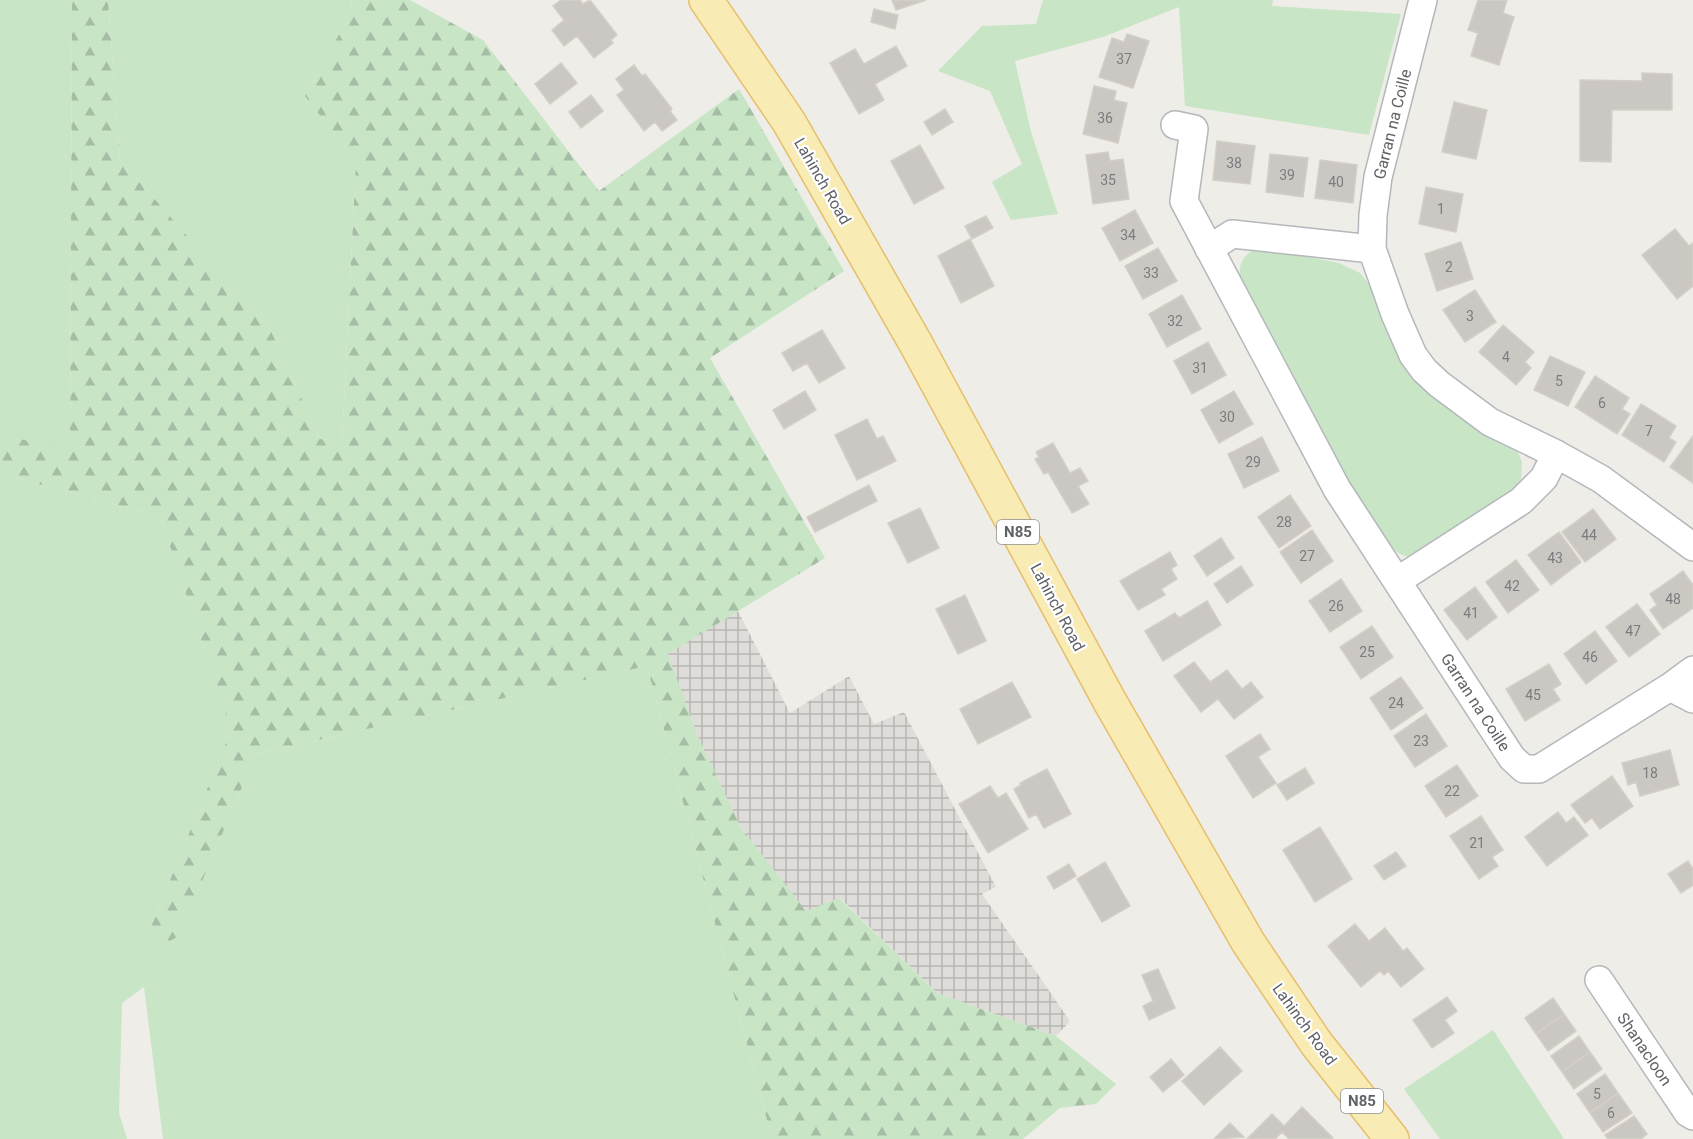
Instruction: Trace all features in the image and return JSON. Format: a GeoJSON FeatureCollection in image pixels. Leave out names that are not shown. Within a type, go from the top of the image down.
{"type":"FeatureCollection","features":[{"type":"Feature","properties":{"kind":"main road","name":"Lahinch Road"},"geometry":{"type":"LineString","coordinates":[[706,0],[789,122],[916,344],[1109,700],[1248,942],[1316,1043],[1392,1139]]}},
{"type":"Feature","properties":{"kind":"street","name":"Garran na Coille"},"geometry":{"type":"LineString","coordinates":[[1423,0],[1378,177],[1373,214],[1372,249],[1413,355],[1424,370],[1456,398],[1490,422],[1601,479],[1693,547]]}},
{"type":"Feature","properties":{"kind":"street","name":"Garran na Coille"},"geometry":{"type":"LineString","coordinates":[[1175,125],[1194,129],[1184,201],[1209,249],[1337,489],[1512,758],[1524,769],[1539,769],[1682,693],[1693,670]]}},
{"type":"Feature","properties":{"kind":"street"},"geometry":{"type":"LineString","coordinates":[[1209,249],[1232,234],[1372,249]]}},
{"type":"Feature","properties":{"kind":"street"},"geometry":{"type":"LineString","coordinates":[[1397,580],[1521,501],[1544,478],[1556,454]]}},
{"type":"Feature","properties":{"kind":"street","name":"Shanacloon"},"geometry":{"type":"LineString","coordinates":[[1599,980],[1688,1113],[1693,1116]]}},
{"type":"Feature","properties":{"kind":"shaded area"},"geometry":{"type":"Polygon","coordinates":[[[738,611],[790,713],[849,676],[874,724],[904,712],[996,887],[982,894],[1070,1021],[1056,1036],[937,993],[840,898],[806,912],[741,828],[698,737],[667,653],[738,611]]]}},
{"type":"Feature","properties":{"kind":"green space"},"geometry":{"type":"Polygon","coordinates":[[[0,0],[72,0],[70,450],[0,435],[0,0]]]}},
{"type":"Feature","properties":{"kind":"green space"},"geometry":{"type":"Polygon","coordinates":[[[72,0],[108,0],[120,160],[270,329],[320,439],[342,441],[356,162],[305,96],[349,16],[352,0],[410,0],[483,40],[599,191],[739,89],[844,271],[710,358],[825,558],[668,654],[698,737],[741,828],[806,911],[839,898],[937,993],[1056,1036],[1116,1084],[1096,1104],[1060,1108],[1023,1139],[772,1139],[647,666],[256,754],[179,936],[159,947],[147,937],[231,730],[160,516],[0,474],[0,435],[70,449],[72,0]]]}},
{"type":"Feature","properties":{"kind":"green space"},"geometry":{"type":"Polygon","coordinates":[[[108,0],[352,0],[349,16],[305,96],[356,162],[342,441],[320,439],[270,329],[120,160],[108,0]]]}},
{"type":"Feature","properties":{"kind":"green space"},"geometry":{"type":"Polygon","coordinates":[[[1043,0],[1273,0],[1272,6],[1401,14],[1369,135],[1185,106],[1179,7],[1103,37],[1015,61],[1031,132],[1058,214],[1011,220],[992,182],[1022,164],[990,91],[938,71],[982,26],[1036,24],[1043,0]]]}},
{"type":"Feature","properties":{"kind":"green space"},"geometry":{"type":"Polygon","coordinates":[[[1260,247],[1339,263],[1360,273],[1374,290],[1406,358],[1518,452],[1522,462],[1521,479],[1512,496],[1418,555],[1410,557],[1402,555],[1385,544],[1328,451],[1240,278],[1241,263],[1250,252],[1260,247]]]}},
{"type":"Feature","properties":{"kind":"green space"},"geometry":{"type":"Polygon","coordinates":[[[0,474],[160,516],[231,730],[147,937],[179,936],[256,754],[647,666],[772,1139],[163,1139],[144,987],[122,1003],[119,1113],[127,1139],[0,1139],[0,474]]]}},
{"type":"Feature","properties":{"kind":"green space"},"geometry":{"type":"Polygon","coordinates":[[[1493,1030],[1564,1139],[1440,1139],[1404,1089],[1493,1030]]]}},
{"type":"Feature","properties":{"kind":"building"},"geometry":{"type":"Polygon","coordinates":[[[561,0],[580,0],[583,4],[590,0],[617,35],[611,40],[613,43],[594,58],[577,36],[564,46],[552,30],[564,20],[553,6],[561,0]]]}},
{"type":"Feature","properties":{"kind":"building"},"geometry":{"type":"Polygon","coordinates":[[[892,0],[926,0],[896,10],[892,0]]]}},
{"type":"Feature","properties":{"kind":"building"},"geometry":{"type":"Polygon","coordinates":[[[1478,0],[1507,0],[1503,13],[1514,17],[1499,65],[1471,56],[1478,33],[1468,30],[1478,0]]]}},
{"type":"Feature","properties":{"kind":"building"},"geometry":{"type":"Polygon","coordinates":[[[874,9],[898,15],[895,29],[871,22],[874,9]]]}},
{"type":"Feature","properties":{"kind":"building"},"geometry":{"type":"Polygon","coordinates":[[[1127,34],[1149,41],[1133,88],[1099,77],[1112,38],[1124,42],[1127,34]]]}},
{"type":"Feature","properties":{"kind":"building"},"geometry":{"type":"Polygon","coordinates":[[[896,46],[907,66],[875,84],[884,100],[859,114],[830,63],[855,49],[864,64],[896,46]]]}},
{"type":"Feature","properties":{"kind":"building"},"geometry":{"type":"Polygon","coordinates":[[[561,63],[577,83],[550,104],[535,84],[561,63]]]}},
{"type":"Feature","properties":{"kind":"building"},"geometry":{"type":"Polygon","coordinates":[[[634,65],[642,76],[645,74],[672,109],[670,111],[677,120],[662,131],[655,122],[644,131],[617,95],[624,90],[616,79],[634,65]]]}},
{"type":"Feature","properties":{"kind":"building"},"geometry":{"type":"Polygon","coordinates":[[[1642,73],[1672,74],[1672,110],[1612,110],[1611,162],[1580,161],[1580,80],[1642,81],[1642,73]]]}},
{"type":"Feature","properties":{"kind":"building"},"geometry":{"type":"Polygon","coordinates":[[[1094,86],[1116,91],[1114,100],[1127,103],[1118,143],[1083,134],[1094,86]]]}},
{"type":"Feature","properties":{"kind":"building"},"geometry":{"type":"Polygon","coordinates":[[[591,95],[603,111],[581,128],[569,112],[591,95]]]}},
{"type":"Feature","properties":{"kind":"building"},"geometry":{"type":"Polygon","coordinates":[[[1454,102],[1487,110],[1476,159],[1442,152],[1454,102]]]}},
{"type":"Feature","properties":{"kind":"building"},"geometry":{"type":"Polygon","coordinates":[[[945,109],[953,122],[932,135],[924,122],[945,109]]]}},
{"type":"Feature","properties":{"kind":"building"},"geometry":{"type":"Polygon","coordinates":[[[1217,141],[1255,146],[1250,184],[1213,180],[1217,141]]]}},
{"type":"Feature","properties":{"kind":"building"},"geometry":{"type":"Polygon","coordinates":[[[920,145],[944,188],[914,204],[891,161],[920,145]]]}},
{"type":"Feature","properties":{"kind":"building"},"geometry":{"type":"Polygon","coordinates":[[[1108,152],[1110,161],[1123,159],[1129,199],[1093,204],[1086,155],[1108,152]]]}},
{"type":"Feature","properties":{"kind":"building"},"geometry":{"type":"Polygon","coordinates":[[[1270,154],[1308,158],[1303,197],[1266,192],[1270,154]]]}},
{"type":"Feature","properties":{"kind":"building"},"geometry":{"type":"Polygon","coordinates":[[[1320,160],[1357,165],[1353,203],[1315,198],[1320,160]]]}},
{"type":"Feature","properties":{"kind":"building"},"geometry":{"type":"Polygon","coordinates":[[[1426,187],[1463,194],[1456,232],[1419,224],[1426,187]]]}},
{"type":"Feature","properties":{"kind":"building"},"geometry":{"type":"Polygon","coordinates":[[[1135,210],[1153,243],[1120,261],[1102,228],[1135,210]]]}},
{"type":"Feature","properties":{"kind":"building"},"geometry":{"type":"Polygon","coordinates":[[[986,216],[993,228],[972,239],[965,226],[986,216]]]}},
{"type":"Feature","properties":{"kind":"building"},"geometry":{"type":"Polygon","coordinates":[[[1675,229],[1689,246],[1693,243],[1693,286],[1677,299],[1642,255],[1675,229]]]}},
{"type":"Feature","properties":{"kind":"building"},"geometry":{"type":"Polygon","coordinates":[[[970,239],[994,286],[961,303],[938,256],[970,239]]]}},
{"type":"Feature","properties":{"kind":"building"},"geometry":{"type":"Polygon","coordinates":[[[1461,242],[1473,279],[1437,291],[1425,254],[1461,242]]]}},
{"type":"Feature","properties":{"kind":"building"},"geometry":{"type":"Polygon","coordinates":[[[1158,248],[1177,281],[1143,299],[1125,266],[1158,248]]]}},
{"type":"Feature","properties":{"kind":"building"},"geometry":{"type":"Polygon","coordinates":[[[1475,290],[1496,322],[1465,342],[1443,310],[1475,290]]]}},
{"type":"Feature","properties":{"kind":"building"},"geometry":{"type":"Polygon","coordinates":[[[1182,295],[1201,329],[1167,347],[1149,314],[1182,295]]]}},
{"type":"Feature","properties":{"kind":"building"},"geometry":{"type":"Polygon","coordinates":[[[1503,325],[1534,352],[1525,362],[1531,368],[1516,385],[1479,352],[1503,325]]]}},
{"type":"Feature","properties":{"kind":"building"},"geometry":{"type":"Polygon","coordinates":[[[822,330],[845,368],[819,383],[807,363],[793,371],[782,353],[822,330]]]}},
{"type":"Feature","properties":{"kind":"building"},"geometry":{"type":"Polygon","coordinates":[[[1208,342],[1226,375],[1192,394],[1174,361],[1208,342]]]}},
{"type":"Feature","properties":{"kind":"building"},"geometry":{"type":"Polygon","coordinates":[[[1550,356],[1585,372],[1568,406],[1534,390],[1550,356]]]}},
{"type":"Feature","properties":{"kind":"building"},"geometry":{"type":"Polygon","coordinates":[[[1595,376],[1629,398],[1622,409],[1630,414],[1617,434],[1575,407],[1595,376]]]}},
{"type":"Feature","properties":{"kind":"building"},"geometry":{"type":"Polygon","coordinates":[[[805,391],[816,410],[784,429],[773,410],[805,391]]]}},
{"type":"Feature","properties":{"kind":"building"},"geometry":{"type":"Polygon","coordinates":[[[1234,391],[1253,424],[1219,443],[1201,410],[1234,391]]]}},
{"type":"Feature","properties":{"kind":"building"},"geometry":{"type":"Polygon","coordinates":[[[1641,404],[1676,426],[1669,438],[1676,442],[1664,462],[1622,435],[1641,404]]]}},
{"type":"Feature","properties":{"kind":"building"},"geometry":{"type":"Polygon","coordinates":[[[867,419],[877,439],[883,436],[896,461],[857,480],[835,435],[867,419]]]}},
{"type":"Feature","properties":{"kind":"building"},"geometry":{"type":"Polygon","coordinates":[[[1693,436],[1693,483],[1670,467],[1693,436]]]}},
{"type":"Feature","properties":{"kind":"building"},"geometry":{"type":"Polygon","coordinates":[[[1262,437],[1279,471],[1244,488],[1228,454],[1262,437]]]}},
{"type":"Feature","properties":{"kind":"building"},"geometry":{"type":"Polygon","coordinates":[[[1053,443],[1070,473],[1080,468],[1088,481],[1078,486],[1089,504],[1072,513],[1048,472],[1044,474],[1035,459],[1039,457],[1036,452],[1053,443]]]}},
{"type":"Feature","properties":{"kind":"building"},"geometry":{"type":"Polygon","coordinates":[[[869,485],[877,501],[815,532],[807,517],[869,485]]]}},
{"type":"Feature","properties":{"kind":"building"},"geometry":{"type":"Polygon","coordinates":[[[1290,495],[1311,526],[1279,548],[1258,517],[1290,495]]]}},
{"type":"Feature","properties":{"kind":"building"},"geometry":{"type":"Polygon","coordinates":[[[920,508],[939,548],[908,563],[888,523],[920,508]]]}},
{"type":"Feature","properties":{"kind":"building"},"geometry":{"type":"Polygon","coordinates":[[[1593,509],[1616,539],[1585,562],[1562,532],[1593,509]]]}},
{"type":"Feature","properties":{"kind":"building"},"geometry":{"type":"Polygon","coordinates":[[[1312,530],[1333,561],[1301,583],[1280,552],[1312,530]]]}},
{"type":"Feature","properties":{"kind":"building"},"geometry":{"type":"Polygon","coordinates":[[[1559,532],[1581,562],[1551,585],[1528,555],[1559,532]]]}},
{"type":"Feature","properties":{"kind":"building"},"geometry":{"type":"Polygon","coordinates":[[[1221,538],[1234,558],[1207,576],[1194,556],[1221,538]]]}},
{"type":"Feature","properties":{"kind":"building"},"geometry":{"type":"Polygon","coordinates":[[[1170,552],[1177,565],[1171,569],[1177,579],[1161,589],[1165,595],[1138,610],[1120,581],[1170,552]]]}},
{"type":"Feature","properties":{"kind":"building"},"geometry":{"type":"Polygon","coordinates":[[[1516,560],[1539,590],[1508,613],[1486,582],[1516,560]]]}},
{"type":"Feature","properties":{"kind":"building"},"geometry":{"type":"Polygon","coordinates":[[[1241,566],[1253,585],[1227,603],[1214,584],[1241,566]]]}},
{"type":"Feature","properties":{"kind":"building"},"geometry":{"type":"Polygon","coordinates":[[[1683,571],[1693,585],[1693,608],[1663,629],[1650,610],[1657,605],[1650,594],[1683,571]]]}},
{"type":"Feature","properties":{"kind":"building"},"geometry":{"type":"Polygon","coordinates":[[[1341,579],[1362,611],[1330,632],[1309,601],[1341,579]]]}},
{"type":"Feature","properties":{"kind":"building"},"geometry":{"type":"Polygon","coordinates":[[[1475,587],[1497,617],[1467,640],[1444,610],[1475,587]]]}},
{"type":"Feature","properties":{"kind":"building"},"geometry":{"type":"Polygon","coordinates":[[[965,595],[986,641],[958,654],[936,609],[965,595]]]}},
{"type":"Feature","properties":{"kind":"building"},"geometry":{"type":"Polygon","coordinates":[[[1207,601],[1221,625],[1163,661],[1145,631],[1175,613],[1179,618],[1207,601]]]}},
{"type":"Feature","properties":{"kind":"building"},"geometry":{"type":"Polygon","coordinates":[[[1637,604],[1660,634],[1629,657],[1606,627],[1637,604]]]}},
{"type":"Feature","properties":{"kind":"building"},"geometry":{"type":"Polygon","coordinates":[[[1372,626],[1393,657],[1361,679],[1340,647],[1372,626]]]}},
{"type":"Feature","properties":{"kind":"building"},"geometry":{"type":"Polygon","coordinates":[[[1595,631],[1617,661],[1586,684],[1564,654],[1595,631]]]}},
{"type":"Feature","properties":{"kind":"building"},"geometry":{"type":"Polygon","coordinates":[[[1194,662],[1210,682],[1227,670],[1242,689],[1251,682],[1263,697],[1234,719],[1218,699],[1201,712],[1174,676],[1194,662]]]}},
{"type":"Feature","properties":{"kind":"building"},"geometry":{"type":"Polygon","coordinates":[[[1549,664],[1561,684],[1553,689],[1560,700],[1525,721],[1506,689],[1549,664]]]}},
{"type":"Feature","properties":{"kind":"building"},"geometry":{"type":"Polygon","coordinates":[[[1401,677],[1423,708],[1391,730],[1370,698],[1401,677]]]}},
{"type":"Feature","properties":{"kind":"building"},"geometry":{"type":"Polygon","coordinates":[[[1012,682],[1031,717],[978,744],[960,709],[1012,682]]]}},
{"type":"Feature","properties":{"kind":"building"},"geometry":{"type":"Polygon","coordinates":[[[1426,714],[1447,746],[1415,767],[1394,736],[1426,714]]]}},
{"type":"Feature","properties":{"kind":"building"},"geometry":{"type":"Polygon","coordinates":[[[1260,734],[1270,749],[1258,757],[1276,783],[1253,798],[1226,756],[1260,734]]]}},
{"type":"Feature","properties":{"kind":"building"},"geometry":{"type":"Polygon","coordinates":[[[1670,750],[1679,785],[1640,796],[1636,782],[1628,785],[1622,763],[1670,750]]]}},
{"type":"Feature","properties":{"kind":"building"},"geometry":{"type":"Polygon","coordinates":[[[1457,765],[1478,796],[1446,817],[1425,786],[1457,765]]]}},
{"type":"Feature","properties":{"kind":"building"},"geometry":{"type":"Polygon","coordinates":[[[1305,768],[1314,783],[1287,800],[1277,785],[1305,768]]]}},
{"type":"Feature","properties":{"kind":"building"},"geometry":{"type":"Polygon","coordinates":[[[1047,769],[1071,814],[1044,828],[1036,814],[1029,818],[1014,789],[1021,785],[1020,783],[1047,769]]]}},
{"type":"Feature","properties":{"kind":"building"},"geometry":{"type":"Polygon","coordinates":[[[1612,776],[1633,806],[1600,829],[1592,818],[1585,823],[1571,805],[1612,776]]]}},
{"type":"Feature","properties":{"kind":"building"},"geometry":{"type":"Polygon","coordinates":[[[990,786],[998,798],[1006,793],[1028,829],[988,853],[959,804],[990,786]]]}},
{"type":"Feature","properties":{"kind":"building"},"geometry":{"type":"Polygon","coordinates":[[[1558,812],[1566,823],[1574,817],[1588,835],[1547,866],[1525,837],[1558,812]]]}},
{"type":"Feature","properties":{"kind":"building"},"geometry":{"type":"Polygon","coordinates":[[[1481,816],[1503,850],[1492,857],[1498,866],[1479,879],[1450,836],[1481,816]]]}},
{"type":"Feature","properties":{"kind":"building"},"geometry":{"type":"Polygon","coordinates":[[[1320,827],[1352,879],[1315,902],[1283,850],[1320,827]]]}},
{"type":"Feature","properties":{"kind":"building"},"geometry":{"type":"Polygon","coordinates":[[[1396,852],[1406,866],[1384,880],[1374,866],[1396,852]]]}},
{"type":"Feature","properties":{"kind":"building"},"geometry":{"type":"Polygon","coordinates":[[[1688,861],[1693,869],[1693,885],[1681,893],[1668,874],[1688,861]]]}},
{"type":"Feature","properties":{"kind":"building"},"geometry":{"type":"Polygon","coordinates":[[[1105,862],[1130,906],[1102,922],[1077,879],[1105,862]]]}},
{"type":"Feature","properties":{"kind":"building"},"geometry":{"type":"Polygon","coordinates":[[[1069,864],[1076,876],[1054,889],[1047,877],[1069,864]]]}},
{"type":"Feature","properties":{"kind":"building"},"geometry":{"type":"Polygon","coordinates":[[[1355,924],[1369,941],[1385,928],[1403,951],[1407,948],[1424,969],[1401,987],[1388,971],[1384,975],[1380,971],[1361,987],[1328,946],[1355,924]]]}},
{"type":"Feature","properties":{"kind":"building"},"geometry":{"type":"Polygon","coordinates":[[[1158,969],[1175,1008],[1149,1020],[1143,1006],[1153,1001],[1142,975],[1158,969]]]}},
{"type":"Feature","properties":{"kind":"building"},"geometry":{"type":"Polygon","coordinates":[[[1447,997],[1457,1011],[1445,1020],[1454,1033],[1432,1048],[1413,1020],[1447,997]]]}},
{"type":"Feature","properties":{"kind":"building"},"geometry":{"type":"Polygon","coordinates":[[[1553,998],[1564,1014],[1536,1034],[1525,1018],[1553,998]]]}},
{"type":"Feature","properties":{"kind":"building"},"geometry":{"type":"Polygon","coordinates":[[[1564,1014],[1576,1031],[1548,1051],[1536,1034],[1564,1014]]]}},
{"type":"Feature","properties":{"kind":"building"},"geometry":{"type":"Polygon","coordinates":[[[1579,1036],[1590,1052],[1562,1072],[1551,1056],[1579,1036]]]}},
{"type":"Feature","properties":{"kind":"building"},"geometry":{"type":"Polygon","coordinates":[[[1220,1047],[1242,1071],[1204,1105],[1182,1081],[1220,1047]]]}},
{"type":"Feature","properties":{"kind":"building"},"geometry":{"type":"Polygon","coordinates":[[[1590,1052],[1602,1069],[1574,1089],[1562,1072],[1590,1052]]]}},
{"type":"Feature","properties":{"kind":"building"},"geometry":{"type":"Polygon","coordinates":[[[1171,1059],[1184,1075],[1163,1092],[1150,1077],[1171,1059]]]}},
{"type":"Feature","properties":{"kind":"building"},"geometry":{"type":"Polygon","coordinates":[[[1605,1074],[1618,1093],[1590,1113],[1577,1094],[1605,1074]]]}},
{"type":"Feature","properties":{"kind":"building"},"geometry":{"type":"Polygon","coordinates":[[[1618,1093],[1632,1113],[1603,1132],[1590,1113],[1618,1093]]]}},
{"type":"Feature","properties":{"kind":"building"},"geometry":{"type":"Polygon","coordinates":[[[1302,1107],[1332,1139],[1289,1139],[1282,1132],[1275,1139],[1247,1139],[1272,1114],[1284,1126],[1302,1107]]]}},
{"type":"Feature","properties":{"kind":"building"},"geometry":{"type":"Polygon","coordinates":[[[1634,1116],[1647,1134],[1641,1139],[1608,1139],[1605,1135],[1634,1116]]]}},
{"type":"Feature","properties":{"kind":"building"},"geometry":{"type":"Polygon","coordinates":[[[1230,1123],[1244,1137],[1214,1139],[1230,1123]]]}}]}
